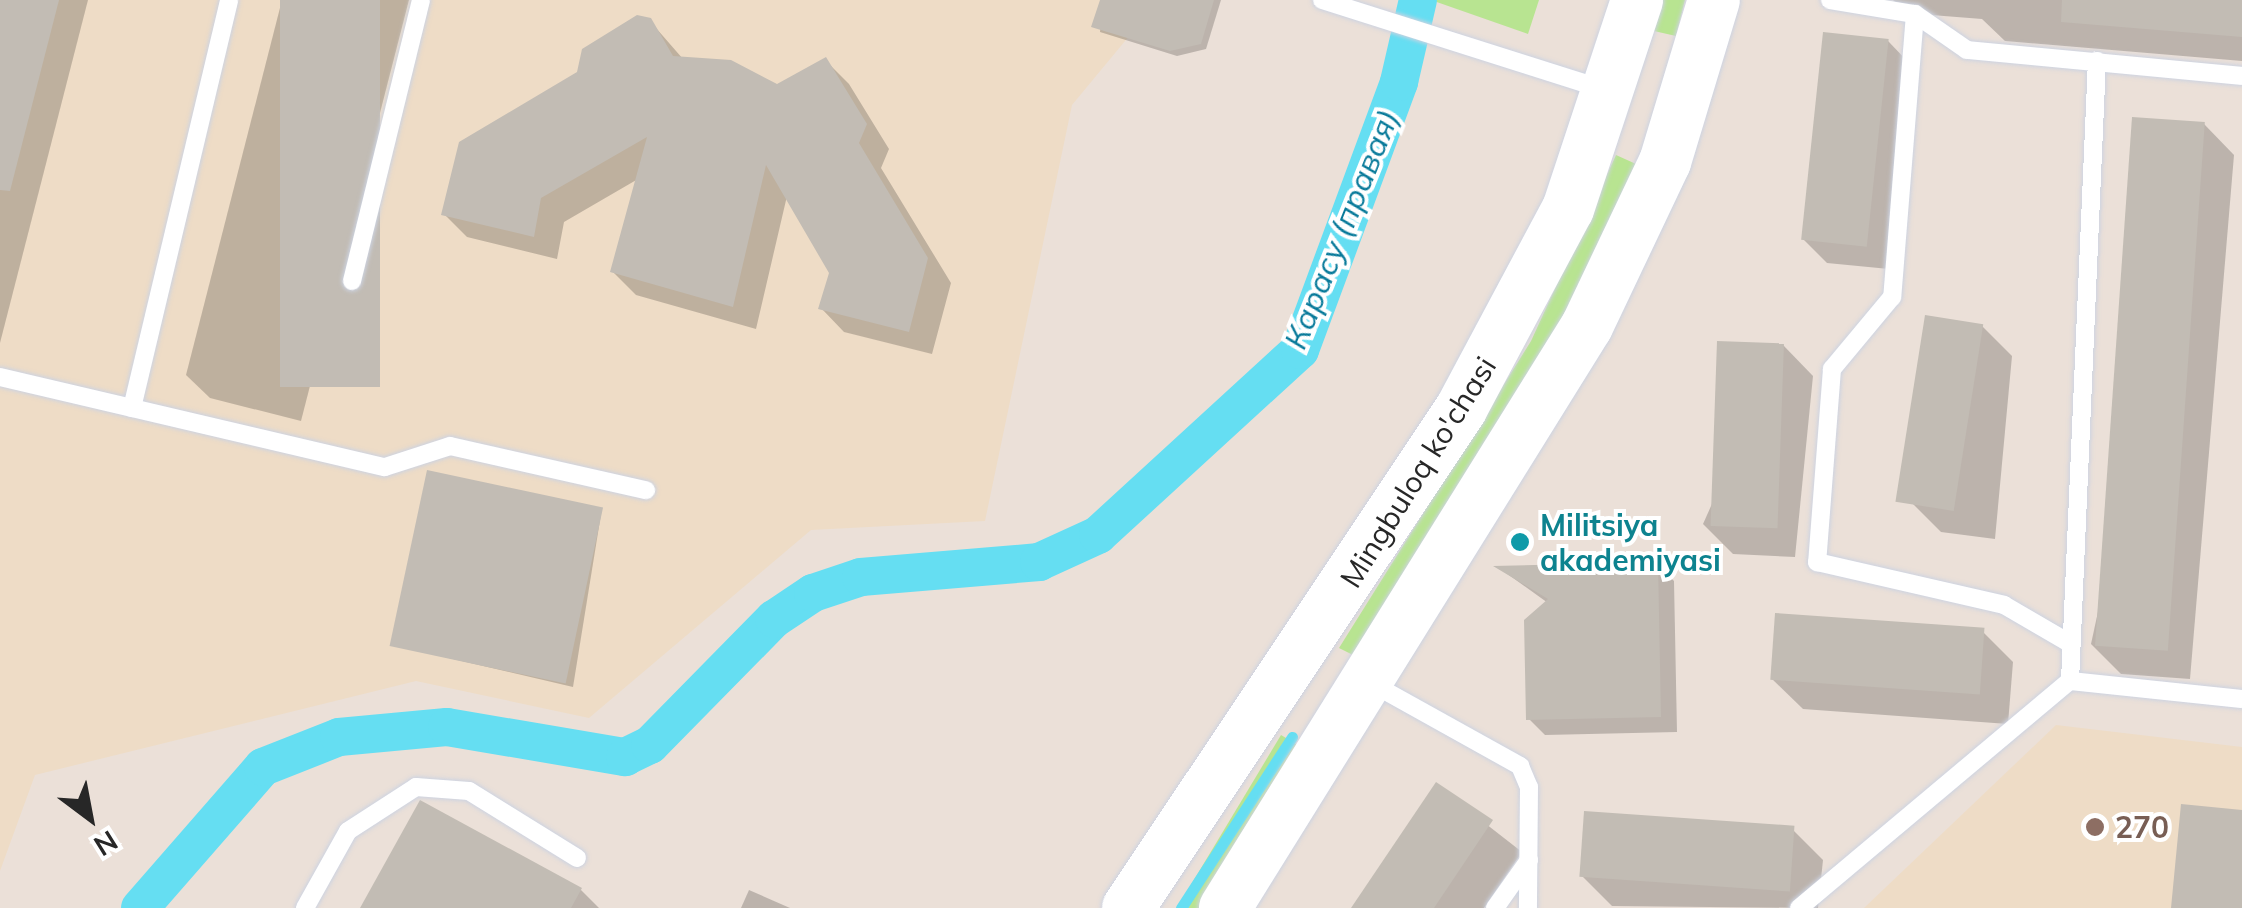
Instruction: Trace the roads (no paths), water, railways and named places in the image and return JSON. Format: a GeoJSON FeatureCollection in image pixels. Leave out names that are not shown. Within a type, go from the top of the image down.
{"type":"FeatureCollection","features":[{"type":"Feature","properties":{"kind":"main road","name":"Mingbuloq ko'chasi"},"geometry":{"type":"LineString","coordinates":[[1128,908],[1294,668],[1525,294],[1610,91],[1637,0]]}},
{"type":"Feature","properties":{"kind":"main road"},"geometry":{"type":"LineString","coordinates":[[1225,908],[1364,695],[1587,326],[1683,113],[1714,0]]}},
{"type":"Feature","properties":{"kind":"main road"},"geometry":{"type":"LineString","coordinates":[[1610,91],[1683,113]]}},
{"type":"Feature","properties":{"kind":"main road"},"geometry":{"type":"LineString","coordinates":[[1294,668],[1364,695]]}},
{"type":"Feature","properties":{"kind":"lane"},"geometry":{"type":"LineString","coordinates":[[132,408],[229,0]]}},
{"type":"Feature","properties":{"kind":"lane"},"geometry":{"type":"LineString","coordinates":[[352,281],[421,0]]}},
{"type":"Feature","properties":{"kind":"lane"},"geometry":{"type":"LineString","coordinates":[[1830,0],[1915,14],[1968,50],[2242,76]]}},
{"type":"Feature","properties":{"kind":"lane"},"geometry":{"type":"LineString","coordinates":[[1331,2],[1490,56],[1610,91]]}},
{"type":"Feature","properties":{"kind":"lane"},"geometry":{"type":"LineString","coordinates":[[1915,14],[1892,298],[1832,369],[1817,562],[2004,605],[2071,644]]}},
{"type":"Feature","properties":{"kind":"lane"},"geometry":{"type":"LineString","coordinates":[[2070,681],[2097,61]]}},
{"type":"Feature","properties":{"kind":"lane"},"geometry":{"type":"LineString","coordinates":[[0,377],[386,467],[450,446],[646,490]]}},
{"type":"Feature","properties":{"kind":"lane"},"geometry":{"type":"LineString","coordinates":[[1800,908],[2070,681],[2242,699]]}},
{"type":"Feature","properties":{"kind":"lane"},"geometry":{"type":"LineString","coordinates":[[1364,695],[1520,766],[1529,859],[1528,908]]}},
{"type":"Feature","properties":{"kind":"lane"},"geometry":{"type":"LineString","coordinates":[[305,908],[348,830],[416,787],[469,791],[577,858]]}},
{"type":"Feature","properties":{"kind":"lane"},"geometry":{"type":"LineString","coordinates":[[1495,908],[1529,859]]}},
{"type":"Feature","properties":{"kind":"waterway","name":"Карасу (правая)"},"geometry":{"type":"LineString","coordinates":[[140,908],[263,767],[339,737],[447,727],[625,757],[650,745],[774,619],[813,593],[861,577],[1039,562],[1098,535],[1300,350],[1399,82],[1418,0]]}},
{"type":"Feature","properties":{"kind":"waterway"},"geometry":{"type":"LineString","coordinates":[[1181,908],[1292,737]]}},
{"type":"Feature","properties":{"kind":"place","name":"Militsiya akademiyasi"},"geometry":{"type":"Point","coordinates":[1520,542]}},
{"type":"Feature","properties":{"kind":"place","name":"270"},"geometry":{"type":"Point","coordinates":[2095,827]}}]}
